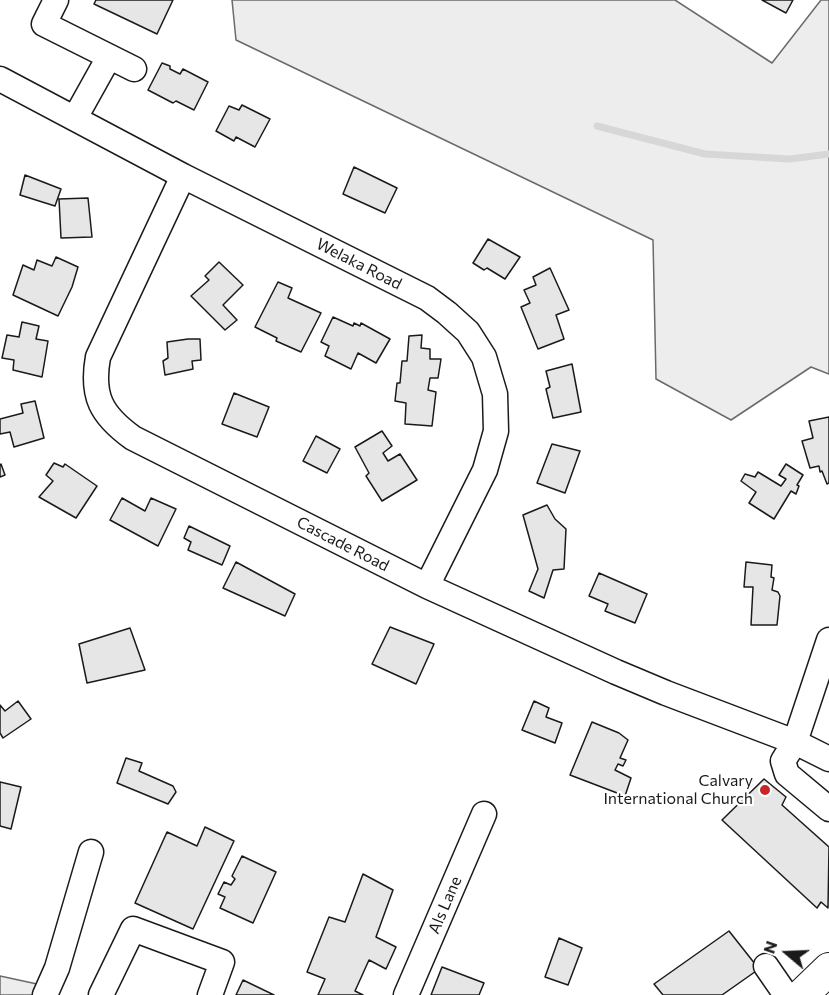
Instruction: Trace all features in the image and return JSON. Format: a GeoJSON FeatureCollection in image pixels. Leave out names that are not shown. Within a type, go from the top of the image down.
{"type":"FeatureCollection","features":[{"type":"Feature","properties":{"kind":"main road"},"geometry":{"type":"LineString","coordinates":[[802,995],[829,969]]}},
{"type":"Feature","properties":{"kind":"street"},"geometry":{"type":"LineString","coordinates":[[56,0],[44,24],[134,69]]}},
{"type":"Feature","properties":{"kind":"street"},"geometry":{"type":"LineString","coordinates":[[75,118],[109,57]]}},
{"type":"Feature","properties":{"kind":"street","name":"Welaka Road"},"geometry":{"type":"LineString","coordinates":[[0,79],[183,176],[427,298],[468,332],[484,357],[495,394],[496,431],[485,470],[427,586]]}},
{"type":"Feature","properties":{"kind":"street","name":"Cascade Road"},"geometry":{"type":"LineString","coordinates":[[183,176],[98,357],[95,375],[96,394],[105,414],[118,428],[132,438],[427,586],[656,689],[795,742],[829,759]]}},
{"type":"Feature","properties":{"kind":"street"},"geometry":{"type":"LineString","coordinates":[[829,640],[795,742],[783,761],[788,774],[829,809]]}},
{"type":"Feature","properties":{"kind":"street","name":"Als Lane"},"geometry":{"type":"LineString","coordinates":[[406,995],[484,814]]}},
{"type":"Feature","properties":{"kind":"street"},"geometry":{"type":"LineString","coordinates":[[45,995],[57,968],[92,852]]}},
{"type":"Feature","properties":{"kind":"street"},"geometry":{"type":"LineString","coordinates":[[101,995],[134,929],[222,962],[210,995]]}},
{"type":"Feature","properties":{"kind":"street"},"geometry":{"type":"LineString","coordinates":[[766,966],[786,995]]}},
{"type":"Feature","properties":{"kind":"shaded area"},"geometry":{"type":"Polygon","coordinates":[[[232,0],[675,0],[772,63],[821,0],[829,0],[829,374],[811,367],[731,420],[656,379],[653,240],[236,40],[232,0]]]}},
{"type":"Feature","properties":{"kind":"shaded area"},"geometry":{"type":"Polygon","coordinates":[[[0,976],[37,984],[32,995],[0,995],[0,976]]]}},
{"type":"Feature","properties":{"kind":"building"},"geometry":{"type":"Polygon","coordinates":[[[96,0],[173,0],[157,34],[94,4],[96,0]]]}},
{"type":"Feature","properties":{"kind":"building"},"geometry":{"type":"Polygon","coordinates":[[[762,0],[793,0],[786,13],[762,0]]]}},
{"type":"Feature","properties":{"kind":"building"},"geometry":{"type":"Polygon","coordinates":[[[162,63],[180,74],[183,69],[208,82],[194,110],[176,101],[173,103],[148,90],[162,63]]]}},
{"type":"Feature","properties":{"kind":"building"},"geometry":{"type":"Polygon","coordinates":[[[242,105],[270,119],[255,147],[236,137],[234,141],[216,131],[229,106],[239,110],[242,105]]]}},
{"type":"Feature","properties":{"kind":"building"},"geometry":{"type":"Polygon","coordinates":[[[354,167],[397,188],[385,213],[343,194],[354,167]]]}},
{"type":"Feature","properties":{"kind":"building"},"geometry":{"type":"Polygon","coordinates":[[[25,175],[61,189],[55,206],[20,195],[25,175]]]}},
{"type":"Feature","properties":{"kind":"building"},"geometry":{"type":"Polygon","coordinates":[[[88,198],[92,237],[61,238],[59,199],[88,198]]]}},
{"type":"Feature","properties":{"kind":"building"},"geometry":{"type":"Polygon","coordinates":[[[488,239],[520,257],[505,279],[473,263],[488,239]]]}},
{"type":"Feature","properties":{"kind":"building"},"geometry":{"type":"Polygon","coordinates":[[[56,257],[78,267],[72,287],[58,316],[13,295],[23,265],[34,270],[37,260],[52,266],[56,257]]]}},
{"type":"Feature","properties":{"kind":"building"},"geometry":{"type":"Polygon","coordinates":[[[219,262],[243,285],[223,305],[237,320],[225,330],[191,296],[209,280],[205,276],[219,262]]]}},
{"type":"Feature","properties":{"kind":"building"},"geometry":{"type":"Polygon","coordinates":[[[550,268],[569,310],[556,315],[564,339],[538,349],[521,307],[530,303],[524,290],[536,285],[533,277],[550,268]]]}},
{"type":"Feature","properties":{"kind":"building"},"geometry":{"type":"Polygon","coordinates":[[[278,282],[292,288],[288,298],[321,313],[301,352],[276,341],[277,338],[255,327],[278,282]]]}},
{"type":"Feature","properties":{"kind":"building"},"geometry":{"type":"Polygon","coordinates":[[[333,317],[353,326],[354,323],[360,326],[361,323],[390,339],[376,363],[358,353],[351,369],[325,356],[329,346],[321,342],[333,317]]]}},
{"type":"Feature","properties":{"kind":"building"},"geometry":{"type":"Polygon","coordinates":[[[22,322],[39,326],[36,339],[48,341],[42,377],[13,370],[14,360],[2,358],[7,335],[19,337],[22,322]]]}},
{"type":"Feature","properties":{"kind":"building"},"geometry":{"type":"Polygon","coordinates":[[[422,335],[421,348],[430,349],[430,359],[441,359],[438,378],[430,378],[428,390],[436,392],[432,426],[405,424],[406,403],[395,401],[397,383],[400,383],[402,361],[407,361],[409,336],[422,335]]]}},
{"type":"Feature","properties":{"kind":"building"},"geometry":{"type":"Polygon","coordinates":[[[200,339],[201,360],[192,361],[193,369],[165,375],[163,361],[168,358],[167,342],[200,339]]]}},
{"type":"Feature","properties":{"kind":"building"},"geometry":{"type":"Polygon","coordinates":[[[572,364],[581,412],[553,418],[546,389],[550,387],[546,371],[572,364]]]}},
{"type":"Feature","properties":{"kind":"building"},"geometry":{"type":"Polygon","coordinates":[[[234,393],[269,407],[257,437],[222,424],[234,393]]]}},
{"type":"Feature","properties":{"kind":"building"},"geometry":{"type":"Polygon","coordinates":[[[35,401],[44,438],[14,447],[10,432],[0,434],[0,419],[23,413],[21,404],[35,401]]]}},
{"type":"Feature","properties":{"kind":"building"},"geometry":{"type":"Polygon","coordinates":[[[829,417],[829,483],[827,484],[819,466],[810,468],[802,441],[813,438],[809,421],[829,417]]]}},
{"type":"Feature","properties":{"kind":"building"},"geometry":{"type":"Polygon","coordinates":[[[382,431],[392,446],[383,453],[388,461],[400,454],[417,480],[382,501],[366,476],[369,473],[355,447],[382,431]]]}},
{"type":"Feature","properties":{"kind":"building"},"geometry":{"type":"Polygon","coordinates":[[[316,436],[340,449],[327,473],[303,461],[316,436]]]}},
{"type":"Feature","properties":{"kind":"building"},"geometry":{"type":"Polygon","coordinates":[[[552,444],[580,451],[565,493],[537,483],[552,444]]]}},
{"type":"Feature","properties":{"kind":"building"},"geometry":{"type":"Polygon","coordinates":[[[54,463],[63,467],[65,464],[97,486],[76,518],[39,497],[53,481],[46,475],[54,463]]]}},
{"type":"Feature","properties":{"kind":"building"},"geometry":{"type":"Polygon","coordinates":[[[786,464],[803,475],[797,485],[799,486],[796,494],[791,491],[774,519],[749,503],[756,492],[741,481],[745,474],[755,477],[758,472],[781,486],[786,479],[779,475],[786,464]]]}},
{"type":"Feature","properties":{"kind":"building"},"geometry":{"type":"Polygon","coordinates":[[[0,465],[5,475],[0,477],[0,465]]]}},
{"type":"Feature","properties":{"kind":"building"},"geometry":{"type":"Polygon","coordinates":[[[122,498],[145,511],[151,498],[176,509],[158,546],[110,520],[122,498]]]}},
{"type":"Feature","properties":{"kind":"building"},"geometry":{"type":"Polygon","coordinates":[[[547,505],[555,519],[566,529],[564,569],[553,570],[544,598],[529,591],[538,569],[523,515],[547,505]]]}},
{"type":"Feature","properties":{"kind":"building"},"geometry":{"type":"Polygon","coordinates":[[[189,526],[230,546],[222,565],[188,550],[191,542],[184,538],[189,526]]]}},
{"type":"Feature","properties":{"kind":"building"},"geometry":{"type":"Polygon","coordinates":[[[236,562],[295,594],[285,616],[223,588],[236,562]]]}},
{"type":"Feature","properties":{"kind":"building"},"geometry":{"type":"Polygon","coordinates":[[[746,562],[772,565],[771,577],[774,578],[772,590],[778,592],[780,596],[777,625],[751,625],[753,587],[744,587],[746,562]]]}},
{"type":"Feature","properties":{"kind":"building"},"geometry":{"type":"Polygon","coordinates":[[[599,573],[647,594],[635,623],[605,611],[608,604],[589,596],[599,573]]]}},
{"type":"Feature","properties":{"kind":"building"},"geometry":{"type":"Polygon","coordinates":[[[390,627],[434,644],[416,684],[372,664],[390,627]]]}},
{"type":"Feature","properties":{"kind":"building"},"geometry":{"type":"Polygon","coordinates":[[[130,628],[145,670],[87,683],[79,644],[130,628]]]}},
{"type":"Feature","properties":{"kind":"building"},"geometry":{"type":"Polygon","coordinates":[[[18,701],[31,719],[3,738],[0,733],[0,705],[5,711],[18,701]]]}},
{"type":"Feature","properties":{"kind":"building"},"geometry":{"type":"Polygon","coordinates":[[[534,701],[549,708],[546,717],[562,723],[555,743],[522,730],[534,701]]]}},
{"type":"Feature","properties":{"kind":"building"},"geometry":{"type":"Polygon","coordinates":[[[592,722],[619,733],[628,740],[620,758],[626,760],[623,766],[618,764],[615,770],[631,778],[625,796],[570,775],[592,722]]]}},
{"type":"Feature","properties":{"kind":"building"},"geometry":{"type":"Polygon","coordinates":[[[126,758],[142,763],[139,771],[173,786],[176,792],[168,804],[117,783],[126,758]]]}},
{"type":"Feature","properties":{"kind":"building"},"geometry":{"type":"Polygon","coordinates":[[[764,779],[786,797],[782,805],[829,847],[828,908],[821,902],[817,908],[722,820],[764,779]]]}},
{"type":"Feature","properties":{"kind":"building"},"geometry":{"type":"Polygon","coordinates":[[[0,782],[21,787],[11,829],[0,826],[0,782]]]}},
{"type":"Feature","properties":{"kind":"building"},"geometry":{"type":"Polygon","coordinates":[[[205,827],[234,841],[193,929],[135,903],[167,832],[197,846],[205,827]]]}},
{"type":"Feature","properties":{"kind":"building"},"geometry":{"type":"Polygon","coordinates":[[[242,856],[276,872],[253,923],[220,908],[225,897],[218,894],[224,882],[231,885],[235,879],[232,876],[242,856]]]}},
{"type":"Feature","properties":{"kind":"building"},"geometry":{"type":"Polygon","coordinates":[[[363,874],[393,890],[376,937],[396,947],[386,969],[369,960],[355,991],[363,995],[318,995],[325,979],[307,972],[329,917],[345,922],[363,874]]]}},
{"type":"Feature","properties":{"kind":"building"},"geometry":{"type":"Polygon","coordinates":[[[729,931],[759,969],[722,995],[663,995],[654,984],[729,931]]]}},
{"type":"Feature","properties":{"kind":"building"},"geometry":{"type":"Polygon","coordinates":[[[559,938],[582,948],[568,985],[545,977],[559,938]]]}},
{"type":"Feature","properties":{"kind":"building"},"geometry":{"type":"Polygon","coordinates":[[[442,967],[484,983],[479,995],[431,995],[442,967]]]}},
{"type":"Feature","properties":{"kind":"building"},"geometry":{"type":"Polygon","coordinates":[[[243,980],[274,995],[236,995],[243,980]]]}},
{"type":"Feature","properties":{"kind":"waterway"},"geometry":{"type":"LineString","coordinates":[[597,126],[705,154],[790,159],[829,154]]}},
{"type":"Feature","properties":{"kind":"place","name":"Calvary International Church"},"geometry":{"type":"Point","coordinates":[765,790]}}]}
